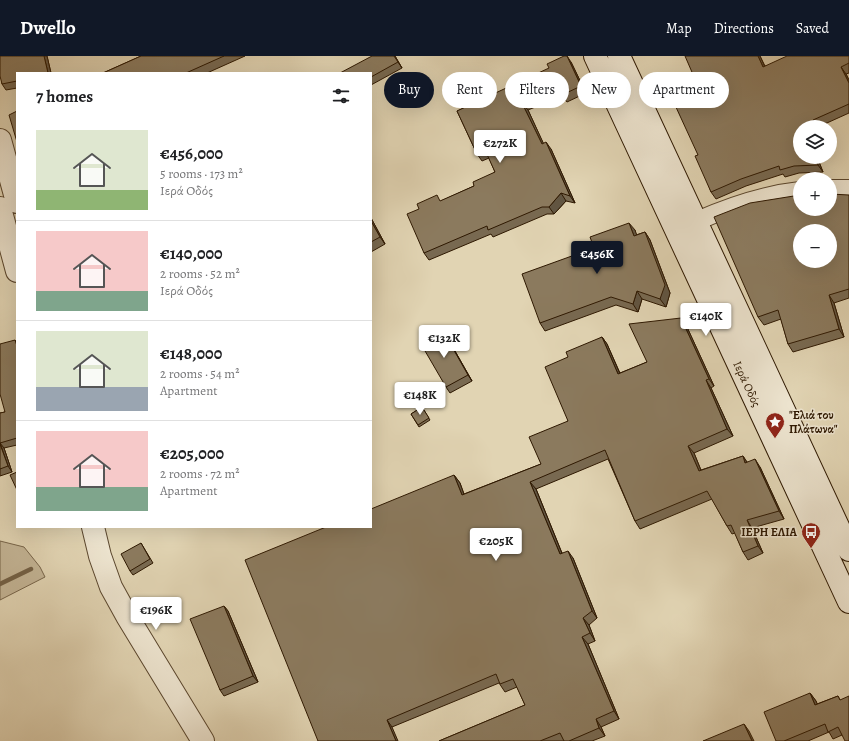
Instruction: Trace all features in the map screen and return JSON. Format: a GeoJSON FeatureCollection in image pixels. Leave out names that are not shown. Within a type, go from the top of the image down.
{"type":"FeatureCollection","features":[{"type":"Feature","properties":{"kind":"main road","name":"Ιερά Οδός"},"geometry":{"type":"LineString","coordinates":[[595,56],[849,602]]}},
{"type":"Feature","properties":{"kind":"main road","name":"Ιερά Οδός"},"geometry":{"type":"LineString","coordinates":[[619,56],[849,550]]}},
{"type":"Feature","properties":{"kind":"main road"},"geometry":{"type":"LineString","coordinates":[[0,140],[16,198]]}},
{"type":"Feature","properties":{"kind":"main road"},"geometry":{"type":"LineString","coordinates":[[0,208],[16,267]]}},
{"type":"Feature","properties":{"kind":"main road"},"geometry":{"type":"LineString","coordinates":[[93,528],[100,556],[111,587],[203,741]]}},
{"type":"Feature","properties":{"kind":"street"},"geometry":{"type":"LineString","coordinates":[[837,189],[849,189]]}},
{"type":"Feature","properties":{"kind":"street"},"geometry":{"type":"LineString","coordinates":[[697,221],[738,204],[760,197],[793,192]]}},
{"type":"Feature","properties":{"kind":"shaded area"},"geometry":{"type":"Polygon","coordinates":[[[0,541],[24,547],[40,567],[45,577],[0,600],[0,541]]]}},
{"type":"Feature","properties":{"kind":"building"},"geometry":{"type":"Polygon","coordinates":[[[0,56],[44,56],[48,72],[16,72],[16,81],[2,84],[0,76],[0,56]]]}},
{"type":"Feature","properties":{"kind":"building"},"geometry":{"type":"Polygon","coordinates":[[[141,56],[224,56],[188,72],[105,72],[141,56]]]}},
{"type":"Feature","properties":{"kind":"building"},"geometry":{"type":"Polygon","coordinates":[[[372,56],[394,56],[398,62],[372,76],[372,72],[342,72],[372,56]]]}},
{"type":"Feature","properties":{"kind":"building"},"geometry":{"type":"Polygon","coordinates":[[[567,56],[577,77],[577,88],[569,92],[569,72],[540,72],[549,68],[547,64],[567,56]]]}},
{"type":"Feature","properties":{"kind":"building"},"geometry":{"type":"Polygon","coordinates":[[[685,56],[758,56],[763,67],[787,56],[849,56],[849,63],[841,67],[849,83],[849,104],[813,120],[793,120],[793,164],[818,165],[794,166],[780,170],[779,166],[741,179],[711,192],[695,156],[698,155],[676,108],[729,108],[729,72],[692,72],[685,56]]]}},
{"type":"Feature","properties":{"kind":"building"},"geometry":{"type":"Polygon","coordinates":[[[505,89],[505,108],[524,108],[542,144],[546,142],[570,196],[561,193],[549,207],[542,207],[488,230],[487,226],[424,253],[407,214],[419,209],[417,204],[437,195],[440,201],[474,186],[473,182],[495,172],[485,150],[477,154],[457,111],[463,108],[497,108],[497,92],[505,89]]]}},
{"type":"Feature","properties":{"kind":"building"},"geometry":{"type":"Polygon","coordinates":[[[16,112],[16,139],[9,115],[16,112]]]}},
{"type":"Feature","properties":{"kind":"building"},"geometry":{"type":"Polygon","coordinates":[[[837,194],[849,195],[849,289],[829,295],[839,329],[788,344],[778,310],[758,317],[714,217],[750,203],[793,196],[793,216],[837,216],[837,194]]]}},
{"type":"Feature","properties":{"kind":"building"},"geometry":{"type":"Polygon","coordinates":[[[372,223],[380,237],[372,241],[372,223]]]}},
{"type":"Feature","properties":{"kind":"building"},"geometry":{"type":"Polygon","coordinates":[[[629,223],[634,236],[645,232],[665,285],[660,299],[637,291],[633,304],[611,297],[540,323],[522,274],[594,248],[590,237],[629,223]]]}},
{"type":"Feature","properties":{"kind":"building"},"geometry":{"type":"Polygon","coordinates":[[[681,318],[709,379],[706,380],[727,429],[688,446],[699,471],[743,456],[745,463],[755,459],[779,511],[747,520],[758,546],[743,552],[731,525],[727,526],[707,491],[635,521],[605,450],[530,482],[560,554],[568,551],[592,611],[583,618],[590,633],[582,637],[614,711],[596,719],[599,728],[569,741],[564,741],[560,733],[540,741],[439,741],[525,705],[513,679],[500,684],[496,674],[387,720],[396,741],[318,741],[245,560],[324,528],[372,528],[372,509],[454,475],[462,495],[541,464],[529,437],[568,421],[545,367],[568,357],[566,352],[602,337],[618,374],[647,362],[629,324],[681,318]]]}},
{"type":"Feature","properties":{"kind":"building"},"geometry":{"type":"Polygon","coordinates":[[[443,331],[468,375],[446,387],[421,344],[443,331]]]}},
{"type":"Feature","properties":{"kind":"building"},"geometry":{"type":"Polygon","coordinates":[[[15,340],[16,343],[16,438],[0,443],[0,413],[5,412],[0,394],[0,344],[15,340]]]}},
{"type":"Feature","properties":{"kind":"building"},"geometry":{"type":"Polygon","coordinates":[[[422,407],[429,418],[418,425],[411,414],[422,407]]]}},
{"type":"Feature","properties":{"kind":"building"},"geometry":{"type":"Polygon","coordinates":[[[0,444],[8,466],[0,469],[0,444]]]}},
{"type":"Feature","properties":{"kind":"building"},"geometry":{"type":"Polygon","coordinates":[[[16,472],[16,488],[10,475],[16,472]]]}},
{"type":"Feature","properties":{"kind":"building"},"geometry":{"type":"Polygon","coordinates":[[[141,543],[150,559],[130,571],[121,554],[141,543]]]}},
{"type":"Feature","properties":{"kind":"building"},"geometry":{"type":"Polygon","coordinates":[[[224,606],[253,676],[220,690],[190,619],[224,606]]]}},
{"type":"Feature","properties":{"kind":"building"},"geometry":{"type":"Polygon","coordinates":[[[810,693],[815,705],[838,696],[840,700],[849,696],[849,741],[845,741],[838,727],[828,732],[825,724],[784,741],[776,741],[764,712],[810,693]]]}},
{"type":"Feature","properties":{"kind":"building"},"geometry":{"type":"Polygon","coordinates":[[[744,724],[752,741],[703,741],[744,724]]]}},
{"type":"Feature","properties":{"kind":"waterway"},"geometry":{"type":"LineString","coordinates":[[0,584],[31,569]]}},
{"type":"Feature","properties":{"kind":"place","name":"\"Ελιά του Πλάτωνα\""},"geometry":{"type":"Point","coordinates":[775,439]}},
{"type":"Feature","properties":{"kind":"place","name":"ΙΕΡΗ ΕΛΙΑ"},"geometry":{"type":"Point","coordinates":[811,549]}}]}
